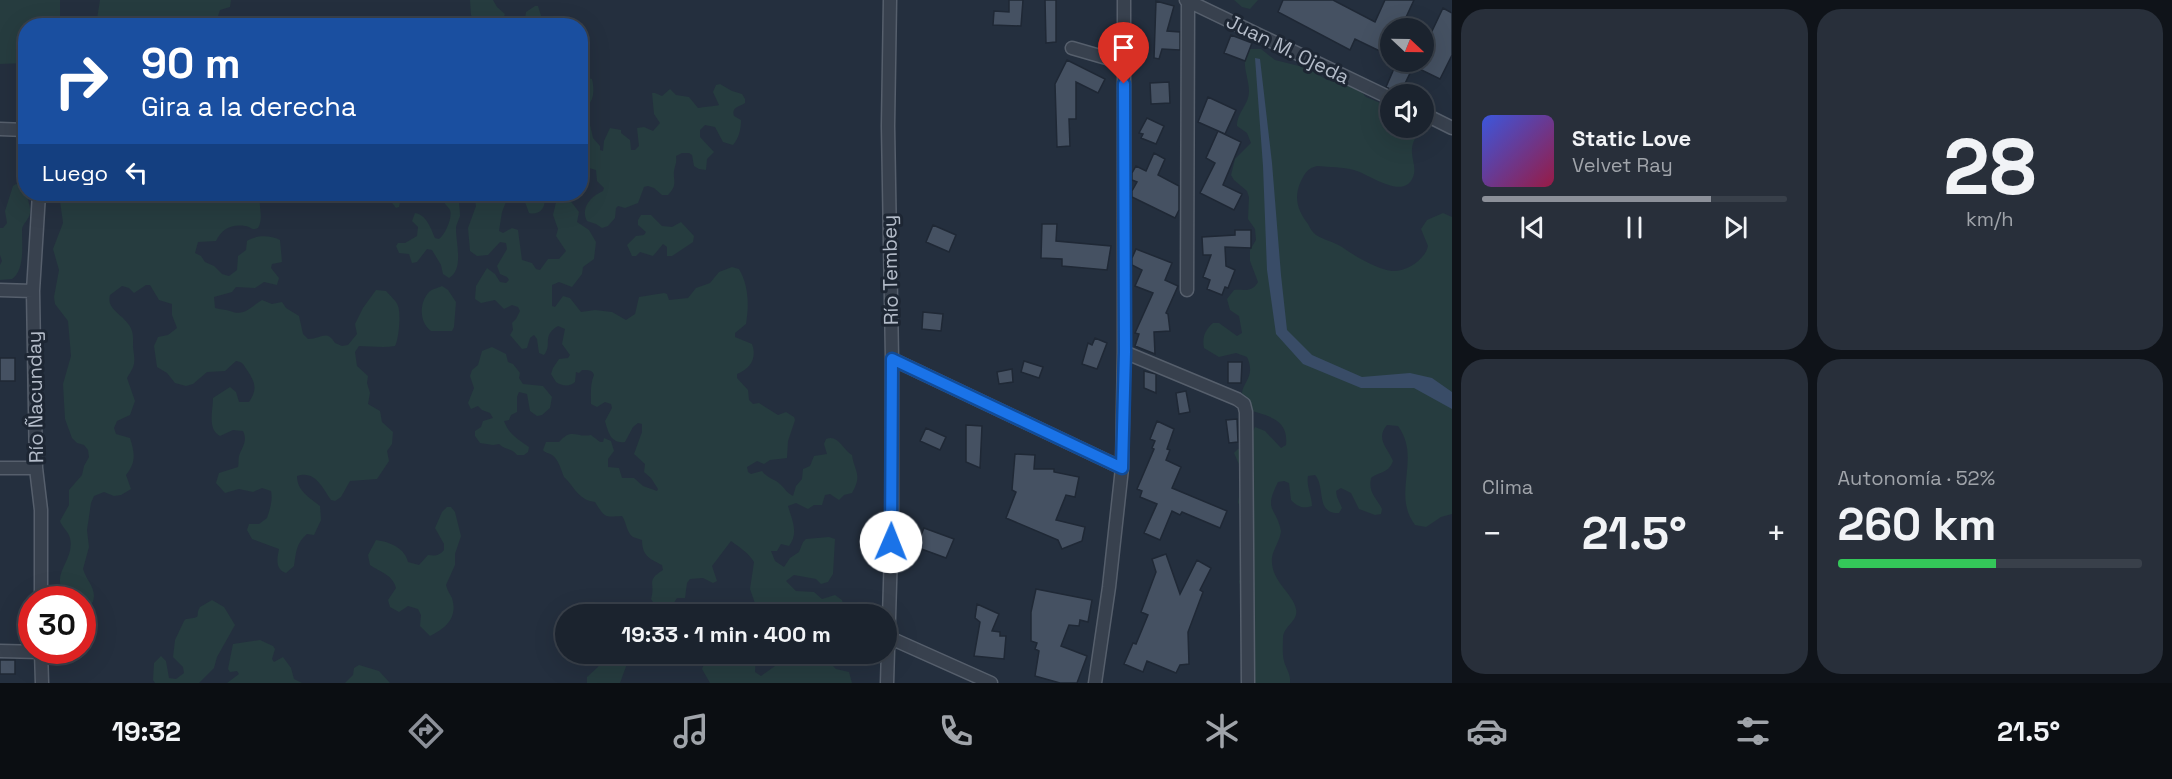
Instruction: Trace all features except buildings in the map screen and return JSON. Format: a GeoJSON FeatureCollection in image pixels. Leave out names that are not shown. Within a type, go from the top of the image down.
{"type":"FeatureCollection","features":[{"type":"Feature","properties":{"kind":"street","name":"Río Tembey"},"geometry":{"type":"LineString","coordinates":[[889,604],[892,518],[888,126],[891,0]]}},
{"type":"Feature","properties":{"kind":"street"},"geometry":{"type":"LineString","coordinates":[[1095,683],[1109,587],[1122,468],[1125,352],[1124,0]]}},
{"type":"Feature","properties":{"kind":"street"},"geometry":{"type":"LineString","coordinates":[[1187,0],[1187,290]]}},
{"type":"Feature","properties":{"kind":"street","name":"Juan M. Ojeda"},"geometry":{"type":"LineString","coordinates":[[1187,0],[1380,93]]}},
{"type":"Feature","properties":{"kind":"street"},"geometry":{"type":"LineString","coordinates":[[1072,48],[1124,63]]}},
{"type":"Feature","properties":{"kind":"street"},"geometry":{"type":"LineString","coordinates":[[1434,119],[1452,128]]}},
{"type":"Feature","properties":{"kind":"street"},"geometry":{"type":"LineString","coordinates":[[0,129],[18,130]]}},
{"type":"Feature","properties":{"kind":"street","name":"Río Ñacunday"},"geometry":{"type":"LineString","coordinates":[[39,201],[33,291],[36,468],[41,510],[41,586]]}},
{"type":"Feature","properties":{"kind":"street"},"geometry":{"type":"LineString","coordinates":[[0,290],[33,291]]}},
{"type":"Feature","properties":{"kind":"street"},"geometry":{"type":"LineString","coordinates":[[1125,352],[1244,404],[1248,683]]}},
{"type":"Feature","properties":{"kind":"street"},"geometry":{"type":"LineString","coordinates":[[892,359],[1122,468]]}},
{"type":"Feature","properties":{"kind":"street"},"geometry":{"type":"LineString","coordinates":[[0,468],[36,468]]}},
{"type":"Feature","properties":{"kind":"street"},"geometry":{"type":"LineString","coordinates":[[897,641],[991,683]]}},
{"type":"Feature","properties":{"kind":"street"},"geometry":{"type":"LineString","coordinates":[[0,651],[18,651]]}},
{"type":"Feature","properties":{"kind":"street"},"geometry":{"type":"LineString","coordinates":[[41,664],[42,683]]}},
{"type":"Feature","properties":{"kind":"street","name":"Río Tembey"},"geometry":{"type":"LineString","coordinates":[[887,664],[887,683]]}},
{"type":"Feature","properties":{"kind":"green space"},"geometry":{"type":"Polygon","coordinates":[[[0,0],[60,0],[60,18],[18,18],[18,63],[0,64],[0,0]]]}},
{"type":"Feature","properties":{"kind":"green space"},"geometry":{"type":"Polygon","coordinates":[[[100,0],[231,0],[230,7],[220,10],[218,16],[222,18],[97,18],[100,0]]]}},
{"type":"Feature","properties":{"kind":"green space"},"geometry":{"type":"Polygon","coordinates":[[[470,0],[493,0],[505,14],[503,18],[473,18],[470,0]]]}},
{"type":"Feature","properties":{"kind":"green space"},"geometry":{"type":"Polygon","coordinates":[[[1234,0],[1258,0],[1250,9],[1242,7],[1234,0]]]}},
{"type":"Feature","properties":{"kind":"green space"},"geometry":{"type":"Polygon","coordinates":[[[538,6],[542,18],[525,18],[526,12],[538,6]]]}},
{"type":"Feature","properties":{"kind":"green space"},"geometry":{"type":"Polygon","coordinates":[[[1250,49],[1261,49],[1275,60],[1307,68],[1327,80],[1344,78],[1354,84],[1366,97],[1380,103],[1380,138],[1416,138],[1412,146],[1413,177],[1408,184],[1402,187],[1386,184],[1345,168],[1317,166],[1307,171],[1302,178],[1297,199],[1302,214],[1315,234],[1373,265],[1397,271],[1414,264],[1426,251],[1428,246],[1421,229],[1427,220],[1443,213],[1452,217],[1452,514],[1441,517],[1426,527],[1415,525],[1408,513],[1406,501],[1408,463],[1405,438],[1398,426],[1387,425],[1382,435],[1393,461],[1386,470],[1371,478],[1370,483],[1382,509],[1381,514],[1375,515],[1359,509],[1351,493],[1341,488],[1336,491],[1342,508],[1339,513],[1332,512],[1324,505],[1315,475],[1308,476],[1312,506],[1309,507],[1301,507],[1291,500],[1289,483],[1278,482],[1271,504],[1281,531],[1272,558],[1272,566],[1296,609],[1295,617],[1285,630],[1283,638],[1283,658],[1290,683],[1251,683],[1239,581],[1243,576],[1242,513],[1238,502],[1242,480],[1241,469],[1234,453],[1238,449],[1244,449],[1255,427],[1265,431],[1281,448],[1286,445],[1286,436],[1280,423],[1247,409],[1242,394],[1250,373],[1247,357],[1236,353],[1219,357],[1204,348],[1203,344],[1205,334],[1213,323],[1219,323],[1237,336],[1242,333],[1239,316],[1230,310],[1227,299],[1234,290],[1250,289],[1258,282],[1250,261],[1250,250],[1256,240],[1255,229],[1248,219],[1249,197],[1247,191],[1231,175],[1235,159],[1251,143],[1247,133],[1237,126],[1249,91],[1245,64],[1250,49]]]}},
{"type":"Feature","properties":{"kind":"green space"},"geometry":{"type":"Polygon","coordinates":[[[588,78],[592,79],[593,97],[588,104],[588,78]]]}},
{"type":"Feature","properties":{"kind":"green space"},"geometry":{"type":"Polygon","coordinates":[[[720,84],[742,94],[745,99],[745,103],[734,111],[734,116],[741,120],[741,127],[733,145],[723,142],[715,127],[705,125],[700,130],[700,137],[714,152],[707,159],[706,170],[694,166],[692,155],[682,153],[676,156],[674,185],[668,195],[662,195],[648,186],[644,187],[638,203],[625,208],[618,206],[615,218],[608,226],[602,228],[587,221],[585,212],[588,203],[604,188],[597,181],[596,170],[588,168],[588,124],[600,150],[603,151],[604,141],[610,128],[621,130],[621,133],[630,140],[631,150],[635,150],[639,146],[637,128],[644,127],[653,131],[660,123],[654,114],[652,93],[662,96],[670,89],[676,95],[689,97],[698,108],[715,106],[719,105],[713,92],[716,85],[720,84]]]}},
{"type":"Feature","properties":{"kind":"green space"},"geometry":{"type":"Polygon","coordinates":[[[18,185],[18,201],[28,201],[30,213],[22,228],[22,257],[19,270],[12,279],[0,280],[2,261],[0,228],[7,223],[5,211],[13,186],[18,185]]]}},
{"type":"Feature","properties":{"kind":"green space"},"geometry":{"type":"Polygon","coordinates":[[[60,201],[260,201],[261,219],[258,228],[231,227],[224,230],[216,241],[198,242],[195,253],[222,274],[229,276],[237,270],[238,256],[246,250],[247,241],[259,237],[276,238],[280,240],[282,262],[272,264],[271,268],[279,278],[277,285],[264,282],[255,288],[236,287],[232,292],[214,297],[215,308],[240,313],[262,300],[272,304],[282,302],[286,308],[299,316],[303,334],[308,339],[329,336],[335,343],[342,346],[348,345],[357,334],[355,324],[376,290],[386,291],[397,304],[399,326],[395,346],[359,346],[355,352],[357,366],[368,376],[367,383],[370,393],[368,404],[380,411],[382,422],[393,432],[392,444],[387,451],[389,461],[377,479],[350,481],[341,497],[335,501],[331,500],[321,485],[309,475],[297,476],[302,490],[320,506],[321,520],[314,535],[307,534],[301,541],[297,548],[294,566],[286,573],[278,566],[279,549],[252,539],[247,530],[249,524],[259,524],[267,518],[271,491],[262,488],[253,492],[239,489],[225,493],[216,483],[219,473],[238,467],[245,438],[243,431],[233,430],[220,436],[216,433],[212,424],[213,398],[230,387],[236,392],[239,402],[249,402],[254,389],[254,382],[250,374],[243,364],[236,361],[225,371],[207,372],[193,384],[186,386],[175,383],[167,373],[157,367],[154,346],[158,337],[168,335],[177,328],[172,315],[172,304],[159,300],[150,285],[134,293],[122,286],[110,295],[109,300],[112,308],[131,328],[134,363],[127,378],[135,401],[130,415],[117,421],[114,428],[116,434],[130,438],[132,444],[133,462],[126,475],[131,489],[121,495],[114,496],[104,492],[94,496],[87,530],[89,547],[83,569],[92,586],[61,586],[60,577],[71,547],[70,538],[60,521],[69,505],[69,490],[82,475],[89,457],[84,445],[72,438],[65,419],[63,384],[71,356],[68,321],[55,304],[54,297],[59,270],[53,249],[63,223],[60,201]]]}},
{"type":"Feature","properties":{"kind":"green space"},"geometry":{"type":"Polygon","coordinates":[[[391,201],[400,201],[399,207],[396,208],[391,201]]]}},
{"type":"Feature","properties":{"kind":"green space"},"geometry":{"type":"Polygon","coordinates":[[[443,201],[459,201],[460,216],[456,225],[458,262],[454,274],[449,278],[443,274],[441,265],[432,250],[427,249],[417,262],[412,263],[409,254],[399,253],[396,246],[398,243],[405,243],[417,236],[418,227],[412,221],[415,213],[426,219],[435,238],[439,239],[448,226],[450,210],[443,201]]]}},
{"type":"Feature","properties":{"kind":"green space"},"geometry":{"type":"Polygon","coordinates":[[[475,201],[506,201],[499,231],[503,233],[512,228],[518,230],[522,260],[532,263],[536,269],[540,270],[548,259],[559,259],[566,251],[556,236],[558,229],[553,215],[556,201],[571,201],[579,212],[577,222],[589,230],[596,242],[594,259],[583,267],[582,274],[572,287],[559,282],[552,285],[552,306],[555,307],[563,296],[570,298],[581,312],[595,310],[612,312],[626,320],[635,314],[639,297],[664,293],[667,294],[669,300],[688,298],[696,288],[710,283],[719,272],[732,267],[739,269],[746,289],[748,310],[746,324],[735,333],[735,337],[752,344],[754,354],[752,362],[737,374],[737,378],[748,390],[749,400],[753,404],[759,403],[778,415],[786,412],[795,420],[788,441],[787,458],[770,460],[764,464],[757,461],[747,467],[748,472],[751,474],[762,471],[793,496],[796,486],[802,479],[803,469],[810,466],[814,456],[827,454],[824,444],[826,439],[830,438],[837,441],[852,455],[857,473],[857,481],[852,493],[844,495],[839,500],[830,494],[825,495],[822,505],[814,505],[808,509],[796,503],[788,506],[794,526],[794,536],[789,546],[781,544],[777,551],[771,551],[775,561],[784,567],[790,558],[799,552],[806,539],[829,537],[835,539],[833,574],[828,582],[821,584],[816,579],[794,575],[786,581],[796,591],[814,592],[822,599],[835,595],[842,600],[843,604],[755,604],[750,589],[754,562],[731,541],[712,566],[717,581],[713,583],[703,578],[690,579],[687,583],[685,598],[677,598],[673,604],[654,604],[651,599],[652,583],[654,577],[663,570],[662,565],[654,561],[643,550],[642,540],[631,535],[622,516],[606,515],[595,502],[582,497],[564,477],[554,457],[543,450],[546,442],[559,442],[571,434],[591,435],[600,442],[603,442],[604,438],[611,441],[614,451],[608,459],[608,467],[619,468],[622,478],[634,478],[643,486],[657,491],[651,478],[644,472],[645,464],[634,454],[642,432],[642,424],[638,423],[633,427],[625,442],[616,441],[609,433],[605,421],[612,408],[611,404],[605,402],[597,407],[591,404],[591,385],[594,375],[592,372],[582,370],[579,373],[576,372],[575,382],[571,385],[556,382],[551,374],[553,368],[559,359],[568,358],[570,355],[562,344],[565,329],[558,326],[550,333],[544,355],[539,353],[537,339],[534,335],[530,338],[527,348],[522,349],[510,335],[513,330],[512,323],[520,311],[518,307],[512,305],[504,309],[495,300],[481,303],[475,299],[476,286],[487,268],[500,282],[506,283],[509,280],[500,274],[497,266],[507,249],[506,243],[500,242],[488,255],[477,256],[470,251],[468,228],[476,206],[475,201]]]}},
{"type":"Feature","properties":{"kind":"green space"},"geometry":{"type":"Polygon","coordinates":[[[525,201],[545,201],[540,211],[529,213],[525,201]]]}},
{"type":"Feature","properties":{"kind":"green space"},"geometry":{"type":"Polygon","coordinates":[[[641,215],[651,215],[662,226],[672,227],[681,222],[694,236],[693,242],[672,256],[667,256],[667,247],[663,244],[653,256],[640,252],[632,256],[627,245],[636,236],[644,235],[646,232],[638,225],[641,215]]]}},
{"type":"Feature","properties":{"kind":"green space"},"geometry":{"type":"Polygon","coordinates":[[[442,286],[448,290],[456,302],[454,327],[452,331],[431,331],[422,318],[423,301],[429,292],[442,286]]]}},
{"type":"Feature","properties":{"kind":"green space"},"geometry":{"type":"Polygon","coordinates":[[[492,347],[506,354],[508,362],[513,364],[520,373],[519,378],[523,384],[543,386],[552,397],[550,408],[537,416],[530,411],[527,394],[519,392],[517,412],[511,415],[509,420],[504,421],[511,434],[529,447],[528,452],[524,455],[517,455],[499,444],[480,443],[475,436],[475,431],[481,427],[483,421],[493,418],[490,413],[478,406],[471,409],[468,403],[474,388],[470,376],[472,370],[478,365],[482,351],[492,347]]]}},
{"type":"Feature","properties":{"kind":"green space"},"geometry":{"type":"Polygon","coordinates":[[[447,507],[451,507],[455,512],[461,536],[455,554],[455,565],[446,585],[452,598],[453,611],[446,626],[430,636],[420,626],[421,615],[418,609],[408,606],[399,612],[390,607],[388,600],[396,588],[389,577],[370,565],[368,555],[376,540],[396,546],[404,553],[408,562],[419,565],[428,555],[440,553],[444,550],[444,544],[435,528],[442,512],[447,507]]]}},
{"type":"Feature","properties":{"kind":"green space"},"geometry":{"type":"Polygon","coordinates":[[[212,600],[224,607],[235,625],[217,657],[214,668],[199,683],[155,683],[153,680],[154,663],[161,656],[166,661],[169,678],[176,679],[184,673],[183,667],[173,657],[175,640],[184,621],[197,617],[200,607],[212,600]]]}},
{"type":"Feature","properties":{"kind":"green space"},"geometry":{"type":"Polygon","coordinates":[[[260,640],[275,649],[272,659],[274,662],[283,657],[291,668],[294,679],[302,683],[227,683],[239,674],[237,671],[230,672],[228,669],[233,644],[260,640]]]}},
{"type":"Feature","properties":{"kind":"green space"},"geometry":{"type":"Polygon","coordinates":[[[599,664],[627,664],[620,683],[587,683],[587,677],[599,664]]]}},
{"type":"Feature","properties":{"kind":"green space"},"geometry":{"type":"Polygon","coordinates":[[[704,664],[756,664],[755,672],[761,676],[775,666],[774,664],[833,664],[836,669],[849,672],[852,683],[710,683],[702,669],[704,664]]]}},
{"type":"Feature","properties":{"kind":"green space"},"geometry":{"type":"Polygon","coordinates":[[[359,665],[379,671],[390,683],[345,683],[353,675],[354,668],[359,665]]]}},
{"type":"Feature","properties":{"kind":"water"},"geometry":{"type":"Polygon","coordinates":[[[1255,58],[1260,59],[1287,330],[1312,355],[1362,377],[1410,373],[1432,378],[1452,392],[1452,409],[1414,388],[1361,388],[1303,364],[1276,334],[1267,270],[1263,166],[1255,58]]]}},
{"type":"Feature","properties":{"kind":"route"},"geometry":{"type":"LineString","coordinates":[[891,542],[892,359],[1122,468],[1125,352],[1124,84]]}}]}
